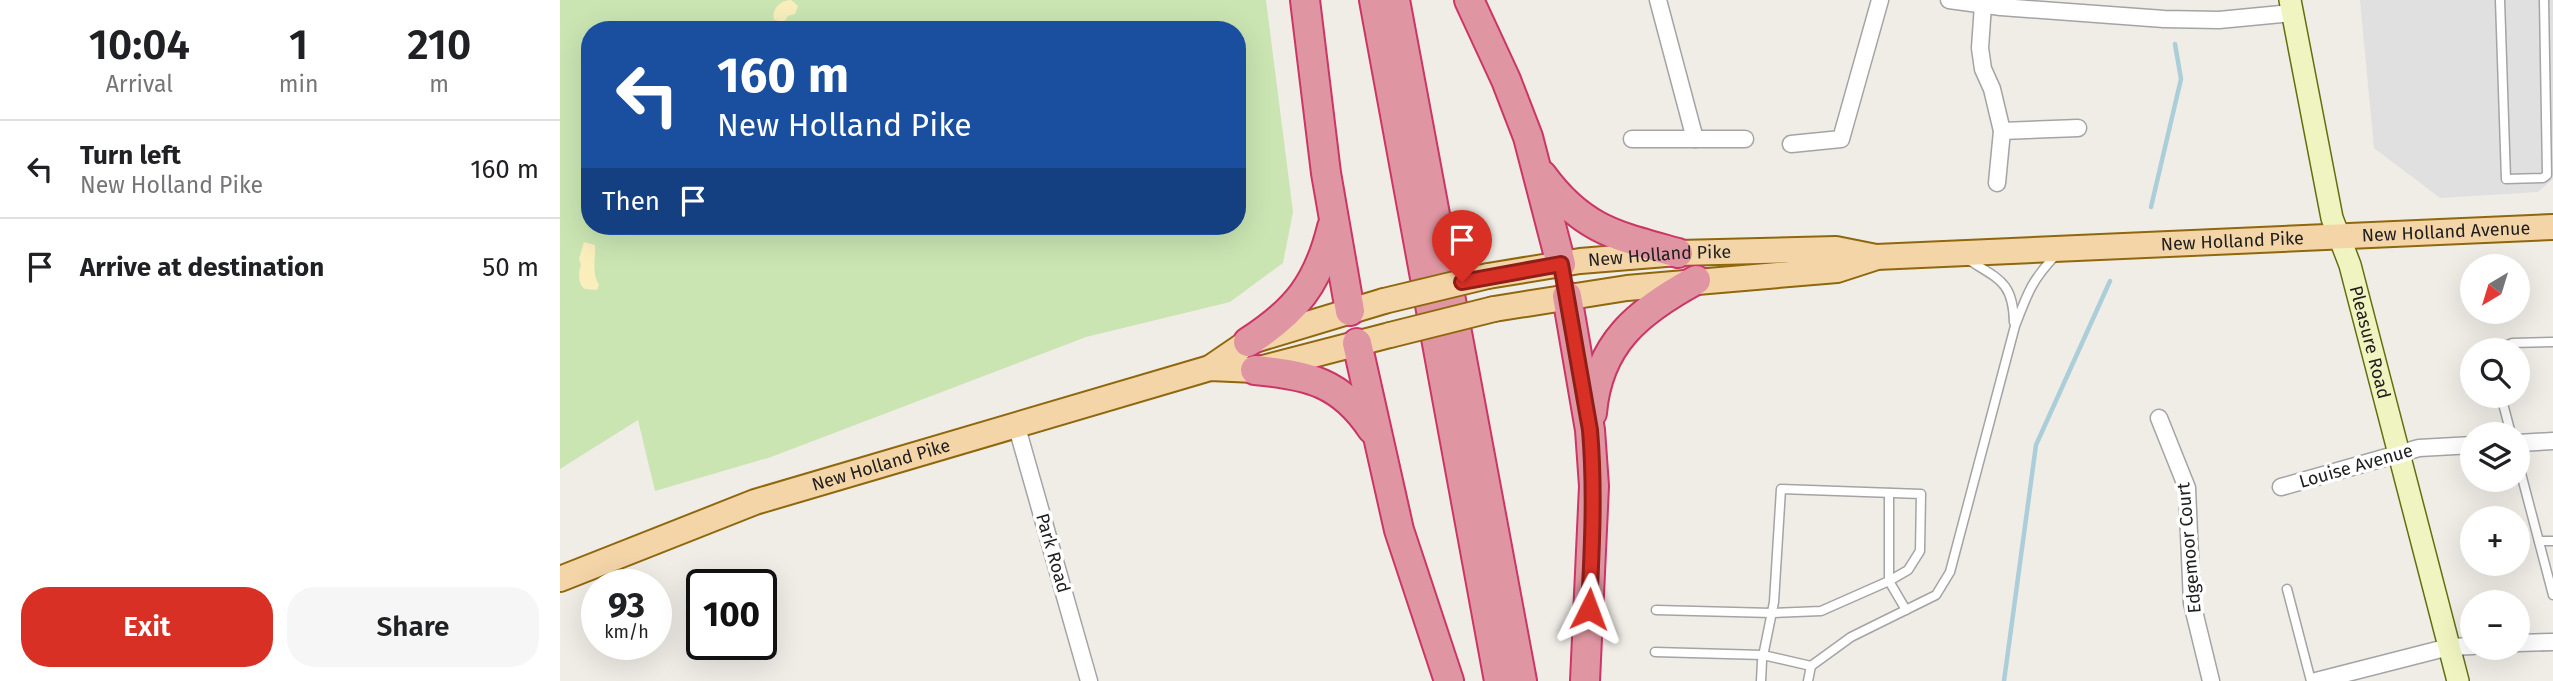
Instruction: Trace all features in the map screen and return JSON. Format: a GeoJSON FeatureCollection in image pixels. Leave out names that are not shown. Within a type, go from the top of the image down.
{"type":"FeatureCollection","features":[{"type":"Feature","properties":{"kind":"highway"},"geometry":{"type":"LineString","coordinates":[[1305,0],[1315,93],[1350,311]]}},
{"type":"Feature","properties":{"kind":"highway"},"geometry":{"type":"LineString","coordinates":[[1374,0],[1499,681]]}},
{"type":"Feature","properties":{"kind":"highway"},"geometry":{"type":"LineString","coordinates":[[1395,0],[1522,681]]}},
{"type":"Feature","properties":{"kind":"highway"},"geometry":{"type":"LineString","coordinates":[[1469,0],[1506,80],[1536,167],[1561,264]]}},
{"type":"Feature","properties":{"kind":"highway"},"geometry":{"type":"LineString","coordinates":[[1536,167],[1562,200],[1594,225],[1618,236],[1678,253]]}},
{"type":"Feature","properties":{"kind":"highway"},"geometry":{"type":"LineString","coordinates":[[1248,342],[1280,320],[1307,289],[1324,258],[1334,218]]}},
{"type":"Feature","properties":{"kind":"highway"},"geometry":{"type":"LineString","coordinates":[[1590,430],[1592,404],[1600,374],[1618,340],[1631,324],[1653,305],[1696,280]]}},
{"type":"Feature","properties":{"kind":"highway"},"geometry":{"type":"LineString","coordinates":[[1567,296],[1590,430],[1594,511],[1585,681]]}},
{"type":"Feature","properties":{"kind":"highway"},"geometry":{"type":"LineString","coordinates":[[1357,343],[1399,530],[1449,681]]}},
{"type":"Feature","properties":{"kind":"highway"},"geometry":{"type":"LineString","coordinates":[[1255,370],[1290,373],[1322,382],[1350,402],[1378,438]]}},
{"type":"Feature","properties":{"kind":"main road","name":"New Holland Avenue"},"geometry":{"type":"LineString","coordinates":[[2339,237],[2553,227]]}},
{"type":"Feature","properties":{"kind":"main road","name":"New Holland Pike"},"geometry":{"type":"LineString","coordinates":[[560,579],[755,502],[1210,368],[1248,342],[1384,301],[1488,276],[1561,264],[1678,253],[1836,249],[1876,257],[2339,237]]}},
{"type":"Feature","properties":{"kind":"main road","name":"New Holland Pike"},"geometry":{"type":"LineString","coordinates":[[1210,368],[1255,370],[1494,309],[1567,296],[1696,280],[1837,270],[1876,257]]}},
{"type":"Feature","properties":{"kind":"main road"},"geometry":{"type":"LineString","coordinates":[[1561,264],[1567,296]]}},
{"type":"Feature","properties":{"kind":"main road"},"geometry":{"type":"LineString","coordinates":[[1350,311],[1357,343]]}},
{"type":"Feature","properties":{"kind":"street"},"geometry":{"type":"LineString","coordinates":[[1658,0],[1695,139]]}},
{"type":"Feature","properties":{"kind":"street"},"geometry":{"type":"LineString","coordinates":[[1791,144],[1841,139],[1880,0]]}},
{"type":"Feature","properties":{"kind":"street"},"geometry":{"type":"LineString","coordinates":[[1949,0],[2164,19],[2219,20],[2291,7]]}},
{"type":"Feature","properties":{"kind":"street"},"geometry":{"type":"LineString","coordinates":[[1983,5],[1981,59],[1992,89],[2002,131],[1997,183]]}},
{"type":"Feature","properties":{"kind":"street","name":"Pleasure Road"},"geometry":{"type":"LineString","coordinates":[[2291,7],[2332,218],[2350,265],[2458,681]]}},
{"type":"Feature","properties":{"kind":"street"},"geometry":{"type":"LineString","coordinates":[[2002,131],[2078,128]]}},
{"type":"Feature","properties":{"kind":"street"},"geometry":{"type":"LineString","coordinates":[[1632,139],[1745,139]]}},
{"type":"Feature","properties":{"kind":"street","name":"Edgemoor Court"},"geometry":{"type":"LineString","coordinates":[[2160,418],[2187,488],[2192,603],[2211,681]]}},
{"type":"Feature","properties":{"kind":"street","name":"Park Road"},"geometry":{"type":"LineString","coordinates":[[1016,424],[1089,681]]}},
{"type":"Feature","properties":{"kind":"street"},"geometry":{"type":"LineString","coordinates":[[2530,442],[2553,441]]}},
{"type":"Feature","properties":{"kind":"street","name":"Louise Avenue"},"geometry":{"type":"LineString","coordinates":[[2281,487],[2419,448],[2460,446]]}},
{"type":"Feature","properties":{"kind":"street"},"geometry":{"type":"LineString","coordinates":[[2530,643],[2553,642]]}},
{"type":"Feature","properties":{"kind":"street"},"geometry":{"type":"LineString","coordinates":[[2314,681],[2460,647]]}},
{"type":"Feature","properties":{"kind":"lane"},"geometry":{"type":"LineString","coordinates":[[2500,0],[2506,179],[2543,178],[2547,175],[2544,0]]}},
{"type":"Feature","properties":{"kind":"lane"},"geometry":{"type":"LineString","coordinates":[[1808,681],[1811,666],[1851,637],[1936,595],[1951,572],[2015,326],[2027,292],[2039,272],[2062,249]]}},
{"type":"Feature","properties":{"kind":"lane"},"geometry":{"type":"LineString","coordinates":[[1958,254],[2008,288],[2014,301],[2015,326]]}},
{"type":"Feature","properties":{"kind":"lane"},"geometry":{"type":"LineString","coordinates":[[2530,343],[2553,342]]}},
{"type":"Feature","properties":{"kind":"lane"},"geometry":{"type":"LineString","coordinates":[[1656,610],[1772,613],[1821,611],[1908,570],[1920,551],[1921,494],[1781,489],[1772,613],[1763,654],[1761,681]]}},
{"type":"Feature","properties":{"kind":"lane"},"geometry":{"type":"LineString","coordinates":[[2526,492],[2553,595]]}},
{"type":"Feature","properties":{"kind":"lane"},"geometry":{"type":"LineString","coordinates":[[1889,493],[1889,581],[1906,610]]}},
{"type":"Feature","properties":{"kind":"lane"},"geometry":{"type":"LineString","coordinates":[[2539,541],[2553,541]]}},
{"type":"Feature","properties":{"kind":"lane"},"geometry":{"type":"LineString","coordinates":[[2287,589],[2314,681]]}},
{"type":"Feature","properties":{"kind":"lane"},"geometry":{"type":"LineString","coordinates":[[1655,652],[1763,654],[1811,666]]}},
{"type":"Feature","properties":{"kind":"green space"},"geometry":{"type":"Polygon","coordinates":[[[560,0],[1266,0],[1293,212],[1283,263],[1230,302],[1086,337],[771,457],[655,491],[638,420],[560,469],[560,0]]]}},
{"type":"Feature","properties":{"kind":"sand"},"geometry":{"type":"Polygon","coordinates":[[[791,0],[798,6],[795,14],[788,16],[785,21],[774,20],[774,12],[784,2],[791,0]]]}},
{"type":"Feature","properties":{"kind":"sand"},"geometry":{"type":"Polygon","coordinates":[[[584,242],[595,245],[594,270],[599,285],[597,290],[585,289],[580,281],[579,259],[584,242]]]}},
{"type":"Feature","properties":{"kind":"shaded area"},"geometry":{"type":"Polygon","coordinates":[[[2360,0],[2553,0],[2553,179],[2538,192],[2440,198],[2374,148],[2360,0]]]}},
{"type":"Feature","properties":{"kind":"waterway"},"geometry":{"type":"LineString","coordinates":[[2151,207],[2181,79],[2175,44]]}},
{"type":"Feature","properties":{"kind":"waterway"},"geometry":{"type":"LineString","coordinates":[[2004,681],[2036,445],[2110,281]]}},
{"type":"Feature","properties":{"kind":"route"},"geometry":{"type":"LineString","coordinates":[[1462,282],[1561,264],[1590,430],[1594,511],[1589,609]]}}]}
